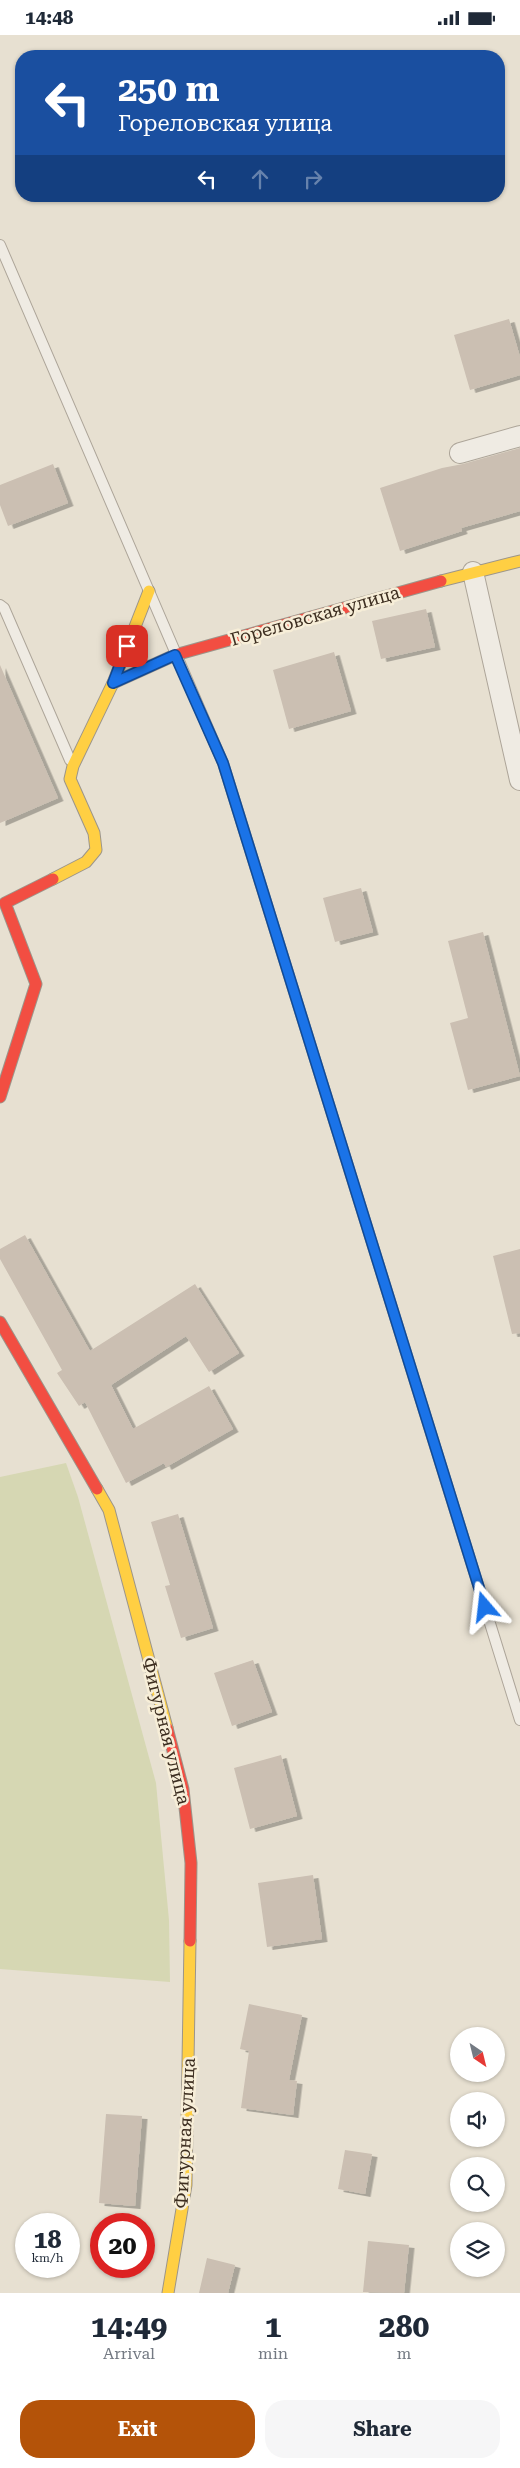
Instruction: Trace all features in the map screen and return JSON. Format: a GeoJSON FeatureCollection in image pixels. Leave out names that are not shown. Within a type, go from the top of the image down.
{"type":"FeatureCollection","features":[{"type":"Feature","properties":{"kind":"street"},"geometry":{"type":"LineString","coordinates":[[460,453],[520,436]]}},
{"type":"Feature","properties":{"kind":"street","name":"Гореловская улица"},"geometry":{"type":"LineString","coordinates":[[113,683],[175,655],[473,572],[520,561]]}},
{"type":"Feature","properties":{"kind":"street"},"geometry":{"type":"LineString","coordinates":[[473,572],[520,780]]}},
{"type":"Feature","properties":{"kind":"street"},"geometry":{"type":"LineString","coordinates":[[0,1097],[36,984],[3,902],[86,862],[96,850],[94,833],[70,779],[73,766],[113,683],[149,591]]}},
{"type":"Feature","properties":{"kind":"street","name":"Фигурная улица"},"geometry":{"type":"LineString","coordinates":[[0,1321],[109,1510],[183,1789],[191,1863],[186,2185],[168,2293]]}},
{"type":"Feature","properties":{"kind":"lane"},"geometry":{"type":"LineString","coordinates":[[0,245],[223,763],[520,1720]]}},
{"type":"Feature","properties":{"kind":"lane"},"geometry":{"type":"LineString","coordinates":[[0,605],[4,608],[73,766]]}},
{"type":"Feature","properties":{"kind":"green space"},"geometry":{"type":"Polygon","coordinates":[[[66,1463],[78,1497],[156,1783],[169,1920],[170,1982],[0,1969],[0,1477],[66,1463]]]}},
{"type":"Feature","properties":{"kind":"building"},"geometry":{"type":"Polygon","coordinates":[[[509,319],[520,357],[520,375],[470,390],[454,335],[509,319]]]}},
{"type":"Feature","properties":{"kind":"building"},"geometry":{"type":"Polygon","coordinates":[[[520,448],[520,511],[461,528],[462,531],[400,551],[380,488],[442,468],[520,448]]]}},
{"type":"Feature","properties":{"kind":"building"},"geometry":{"type":"Polygon","coordinates":[[[53,464],[68,503],[8,526],[0,505],[0,485],[53,464]]]}},
{"type":"Feature","properties":{"kind":"building"},"geometry":{"type":"Polygon","coordinates":[[[426,609],[435,647],[381,659],[372,621],[426,609]]]}},
{"type":"Feature","properties":{"kind":"building"},"geometry":{"type":"Polygon","coordinates":[[[334,652],[351,711],[289,729],[273,670],[334,652]]]}},
{"type":"Feature","properties":{"kind":"building"},"geometry":{"type":"Polygon","coordinates":[[[0,665],[58,798],[0,823],[0,665]]]}},
{"type":"Feature","properties":{"kind":"building"},"geometry":{"type":"Polygon","coordinates":[[[361,888],[373,932],[335,942],[323,898],[361,888]]]}},
{"type":"Feature","properties":{"kind":"building"},"geometry":{"type":"Polygon","coordinates":[[[483,932],[520,1076],[468,1090],[450,1023],[468,1018],[448,941],[483,932]]]}},
{"type":"Feature","properties":{"kind":"building"},"geometry":{"type":"Polygon","coordinates":[[[25,1235],[90,1351],[195,1284],[239,1353],[209,1372],[186,1336],[111,1385],[133,1429],[209,1386],[233,1429],[166,1467],[164,1463],[126,1483],[85,1402],[79,1406],[57,1373],[62,1370],[0,1259],[0,1249],[25,1235]]]}},
{"type":"Feature","properties":{"kind":"building"},"geometry":{"type":"Polygon","coordinates":[[[520,1249],[520,1333],[512,1334],[493,1256],[520,1249]]]}},
{"type":"Feature","properties":{"kind":"building"},"geometry":{"type":"Polygon","coordinates":[[[178,1514],[213,1628],[181,1638],[165,1586],[170,1585],[151,1522],[178,1514]]]}},
{"type":"Feature","properties":{"kind":"building"},"geometry":{"type":"Polygon","coordinates":[[[253,1660],[272,1712],[232,1726],[214,1673],[253,1660]]]}},
{"type":"Feature","properties":{"kind":"building"},"geometry":{"type":"Polygon","coordinates":[[[281,1755],[297,1816],[250,1829],[234,1768],[281,1755]]]}},
{"type":"Feature","properties":{"kind":"building"},"geometry":{"type":"Polygon","coordinates":[[[313,1875],[322,1939],[267,1947],[258,1883],[313,1875]]]}},
{"type":"Feature","properties":{"kind":"building"},"geometry":{"type":"Polygon","coordinates":[[[249,2004],[302,2015],[289,2080],[297,2081],[293,2115],[241,2108],[249,2051],[240,2049],[249,2004]]]}},
{"type":"Feature","properties":{"kind":"building"},"geometry":{"type":"Polygon","coordinates":[[[106,2114],[142,2116],[135,2206],[99,2203],[106,2114]]]}},
{"type":"Feature","properties":{"kind":"building"},"geometry":{"type":"Polygon","coordinates":[[[345,2150],[372,2154],[365,2194],[338,2189],[345,2150]]]}},
{"type":"Feature","properties":{"kind":"building"},"geometry":{"type":"Polygon","coordinates":[[[368,2241],[409,2245],[404,2293],[363,2292],[368,2241]]]}},
{"type":"Feature","properties":{"kind":"building"},"geometry":{"type":"Polygon","coordinates":[[[207,2258],[235,2265],[228,2293],[199,2293],[207,2258]]]}},
{"type":"Feature","properties":{"kind":"traffic: slow"},"geometry":{"type":"LineString","coordinates":[[441,581],[520,561]]}},
{"type":"Feature","properties":{"kind":"traffic: slow"},"geometry":{"type":"LineString","coordinates":[[53,879],[86,862],[96,850],[94,833],[70,779],[73,766],[113,683],[149,591]]}},
{"type":"Feature","properties":{"kind":"traffic: slow"},"geometry":{"type":"LineString","coordinates":[[97,1489],[109,1510],[167,1728]]}},
{"type":"Feature","properties":{"kind":"traffic: slow"},"geometry":{"type":"LineString","coordinates":[[168,2293],[186,2185],[190,1941]]}},
{"type":"Feature","properties":{"kind":"traffic: jam"},"geometry":{"type":"LineString","coordinates":[[113,683],[175,655],[441,581]]}},
{"type":"Feature","properties":{"kind":"traffic: jam"},"geometry":{"type":"LineString","coordinates":[[0,1097],[36,984],[5,903],[53,879]]}},
{"type":"Feature","properties":{"kind":"traffic: jam"},"geometry":{"type":"LineString","coordinates":[[0,1322],[97,1489]]}},
{"type":"Feature","properties":{"kind":"traffic: jam"},"geometry":{"type":"LineString","coordinates":[[167,1728],[183,1789],[191,1863],[190,1941]]}},
{"type":"Feature","properties":{"kind":"route"},"geometry":{"type":"LineString","coordinates":[[127,646],[113,683],[175,655],[223,763],[485,1607]]}}]}
